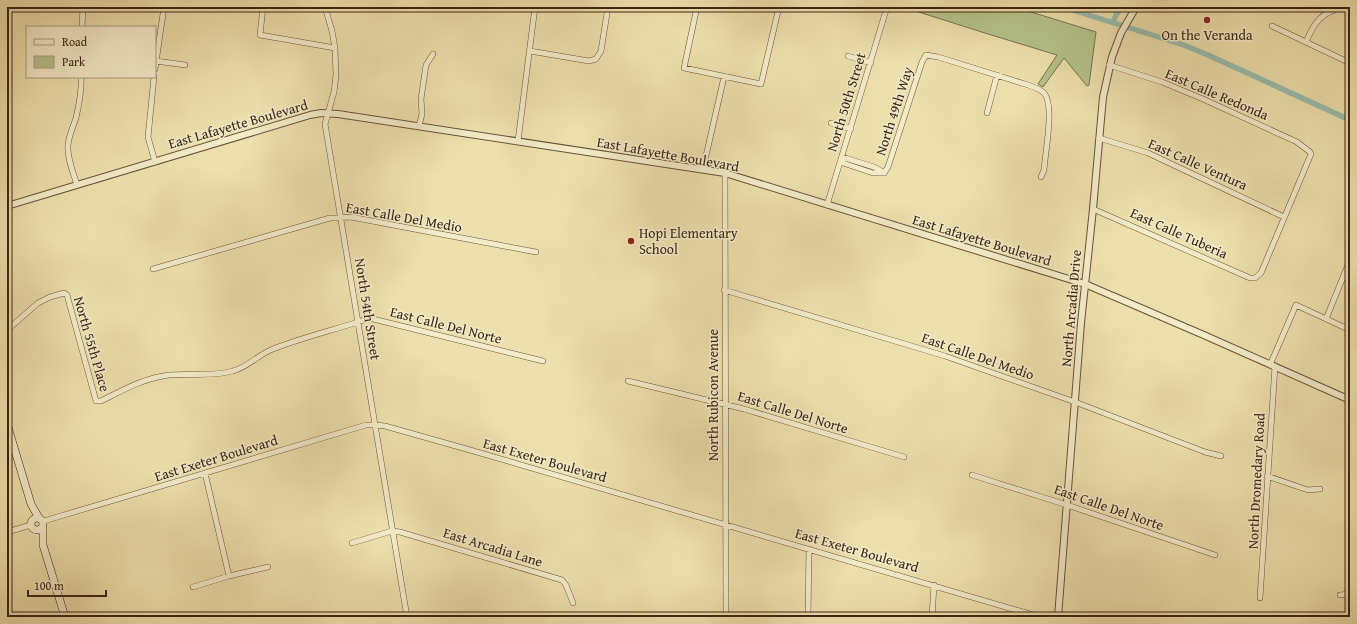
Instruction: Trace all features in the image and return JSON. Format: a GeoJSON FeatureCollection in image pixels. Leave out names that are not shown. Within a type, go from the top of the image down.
{"type":"FeatureCollection","features":[{"type":"Feature","properties":{"kind":"main road"},"geometry":{"type":"LineString","coordinates":[[7,424],[31,504],[42,522],[43,545]]}},
{"type":"Feature","properties":{"kind":"main road"},"geometry":{"type":"LineString","coordinates":[[31,504],[30,509],[32,525],[43,545],[65,617]]}},
{"type":"Feature","properties":{"kind":"main road"},"geometry":{"type":"LineString","coordinates":[[32,525],[35,518],[42,522]]}},
{"type":"Feature","properties":{"kind":"main road"},"geometry":{"type":"LineString","coordinates":[[32,525],[40,530],[42,522]]}},
{"type":"Feature","properties":{"kind":"street"},"geometry":{"type":"LineString","coordinates":[[82,26],[83,7]]}},
{"type":"Feature","properties":{"kind":"street"},"geometry":{"type":"LineString","coordinates":[[164,7],[156,61],[185,65]]}},
{"type":"Feature","properties":{"kind":"street"},"geometry":{"type":"LineString","coordinates":[[263,7],[260,35],[335,48]]}},
{"type":"Feature","properties":{"kind":"street","name":"North 54th Street"},"geometry":{"type":"LineString","coordinates":[[325,7],[335,48],[336,75],[334,92],[325,124],[407,617]]}},
{"type":"Feature","properties":{"kind":"street"},"geometry":{"type":"LineString","coordinates":[[518,141],[535,7]]}},
{"type":"Feature","properties":{"kind":"street"},"geometry":{"type":"LineString","coordinates":[[530,51],[589,61],[596,58],[601,50],[608,7]]}},
{"type":"Feature","properties":{"kind":"street"},"geometry":{"type":"LineString","coordinates":[[697,7],[684,68],[761,84],[779,7]]}},
{"type":"Feature","properties":{"kind":"street","name":"North 50th Street"},"geometry":{"type":"LineString","coordinates":[[827,205],[887,7]]}},
{"type":"Feature","properties":{"kind":"street","name":"North Arcadia Drive"},"geometry":{"type":"LineString","coordinates":[[1058,617],[1085,284],[1103,97],[1109,64],[1122,31],[1136,7]]}},
{"type":"Feature","properties":{"kind":"street"},"geometry":{"type":"LineString","coordinates":[[1306,42],[1312,28],[1323,15],[1332,10],[1343,7]]}},
{"type":"Feature","properties":{"kind":"street"},"geometry":{"type":"LineString","coordinates":[[1272,26],[1350,62]]}},
{"type":"Feature","properties":{"kind":"street"},"geometry":{"type":"LineString","coordinates":[[420,126],[422,114],[421,99],[426,65],[434,54]]}},
{"type":"Feature","properties":{"kind":"street","name":"North 49th Way"},"geometry":{"type":"LineString","coordinates":[[841,160],[860,166],[873,173],[884,173],[888,167],[922,62],[926,55],[997,75]]}},
{"type":"Feature","properties":{"kind":"street"},"geometry":{"type":"LineString","coordinates":[[848,56],[871,63]]}},
{"type":"Feature","properties":{"kind":"street","name":"East Calle Redonda"},"geometry":{"type":"LineString","coordinates":[[1109,64],[1162,82],[1203,99],[1297,142],[1310,152],[1311,154],[1284,217]]}},
{"type":"Feature","properties":{"kind":"street"},"geometry":{"type":"LineString","coordinates":[[987,113],[997,75],[1040,90],[1045,94],[1049,101],[1050,113],[1044,170],[1041,177]]}},
{"type":"Feature","properties":{"kind":"street"},"geometry":{"type":"LineString","coordinates":[[703,169],[724,77]]}},
{"type":"Feature","properties":{"kind":"street"},"geometry":{"type":"LineString","coordinates":[[77,185],[68,155],[68,145],[69,136],[76,118],[81,78]]}},
{"type":"Feature","properties":{"kind":"street"},"geometry":{"type":"LineString","coordinates":[[154,78],[148,137],[155,162]]}},
{"type":"Feature","properties":{"kind":"street","name":"East Lafayette Boulevard"},"geometry":{"type":"LineString","coordinates":[[7,206],[310,115],[327,113],[420,126],[703,169],[725,174],[1085,284],[1350,400]]}},
{"type":"Feature","properties":{"kind":"street"},"geometry":{"type":"LineString","coordinates":[[831,123],[850,129]]}},
{"type":"Feature","properties":{"kind":"street","name":"East Calle Ventura"},"geometry":{"type":"LineString","coordinates":[[1099,138],[1148,153],[1284,217]]}},
{"type":"Feature","properties":{"kind":"street","name":"North Rubicon Avenue"},"geometry":{"type":"LineString","coordinates":[[725,174],[724,290],[726,617]]}},
{"type":"Feature","properties":{"kind":"street","name":"East Calle Tuberia"},"geometry":{"type":"LineString","coordinates":[[1093,209],[1250,278],[1256,278],[1261,273],[1284,217]]}},
{"type":"Feature","properties":{"kind":"street","name":"East Calle Del Medio"},"geometry":{"type":"LineString","coordinates":[[153,269],[330,218],[340,217],[351,217],[536,252]]}},
{"type":"Feature","properties":{"kind":"street"},"geometry":{"type":"LineString","coordinates":[[1350,260],[1326,319],[1350,330]]}},
{"type":"Feature","properties":{"kind":"street","name":"East Calle Del Medio"},"geometry":{"type":"LineString","coordinates":[[724,290],[945,356],[1075,402],[1205,452],[1221,456]]}},
{"type":"Feature","properties":{"kind":"street","name":"North 55th Place"},"geometry":{"type":"LineString","coordinates":[[7,330],[38,304],[50,297],[64,293],[67,295],[96,401]]}},
{"type":"Feature","properties":{"kind":"street","name":"North Dromedary Road"},"geometry":{"type":"LineString","coordinates":[[1260,598],[1266,524],[1273,366],[1296,305],[1326,319]]}},
{"type":"Feature","properties":{"kind":"street","name":"East Calle Del Norte"},"geometry":{"type":"LineString","coordinates":[[96,401],[101,401],[143,381],[156,377],[169,375],[223,373],[233,371],[272,349],[369,318],[542,362]]}},
{"type":"Feature","properties":{"kind":"street","name":"East Calle Del Norte"},"geometry":{"type":"LineString","coordinates":[[628,380],[725,404],[904,458]]}},
{"type":"Feature","properties":{"kind":"street","name":"East Exeter Boulevard"},"geometry":{"type":"LineString","coordinates":[[42,522],[366,425],[375,424],[725,524],[1040,617]]}},
{"type":"Feature","properties":{"kind":"street"},"geometry":{"type":"LineString","coordinates":[[205,473],[229,576]]}},
{"type":"Feature","properties":{"kind":"street","name":"East Calle Del Norte"},"geometry":{"type":"LineString","coordinates":[[972,475],[1067,505],[1214,556]]}},
{"type":"Feature","properties":{"kind":"street"},"geometry":{"type":"LineString","coordinates":[[1267,476],[1308,490],[1320,489]]}},
{"type":"Feature","properties":{"kind":"street"},"geometry":{"type":"LineString","coordinates":[[7,532],[32,525]]}},
{"type":"Feature","properties":{"kind":"street"},"geometry":{"type":"LineString","coordinates":[[352,543],[392,531]]}},
{"type":"Feature","properties":{"kind":"street","name":"East Arcadia Lane"},"geometry":{"type":"LineString","coordinates":[[392,531],[400,532],[562,580],[566,585],[573,603]]}},
{"type":"Feature","properties":{"kind":"street"},"geometry":{"type":"LineString","coordinates":[[808,617],[809,549]]}},
{"type":"Feature","properties":{"kind":"street"},"geometry":{"type":"LineString","coordinates":[[193,587],[229,576],[268,567]]}},
{"type":"Feature","properties":{"kind":"street"},"geometry":{"type":"LineString","coordinates":[[932,617],[934,585]]}},
{"type":"Feature","properties":{"kind":"street"},"geometry":{"type":"LineString","coordinates":[[1340,595],[1350,594]]}},
{"type":"Feature","properties":{"kind":"green space"},"geometry":{"type":"Polygon","coordinates":[[[903,7],[1015,7],[1096,32],[1089,85],[1087,86],[1064,58],[1043,87],[1038,84],[1057,55],[903,7]]]}},
{"type":"Feature","properties":{"kind":"waterway"},"geometry":{"type":"LineString","coordinates":[[1063,7],[1181,44],[1350,120]]}},
{"type":"Feature","properties":{"kind":"waterway"},"geometry":{"type":"LineString","coordinates":[[1113,22],[1122,7]]}},
{"type":"Feature","properties":{"kind":"place","name":"On the Veranda"},"geometry":{"type":"Point","coordinates":[1207,20]}},
{"type":"Feature","properties":{"kind":"place","name":"Hopi Elementary School"},"geometry":{"type":"Point","coordinates":[631,241]}}]}
